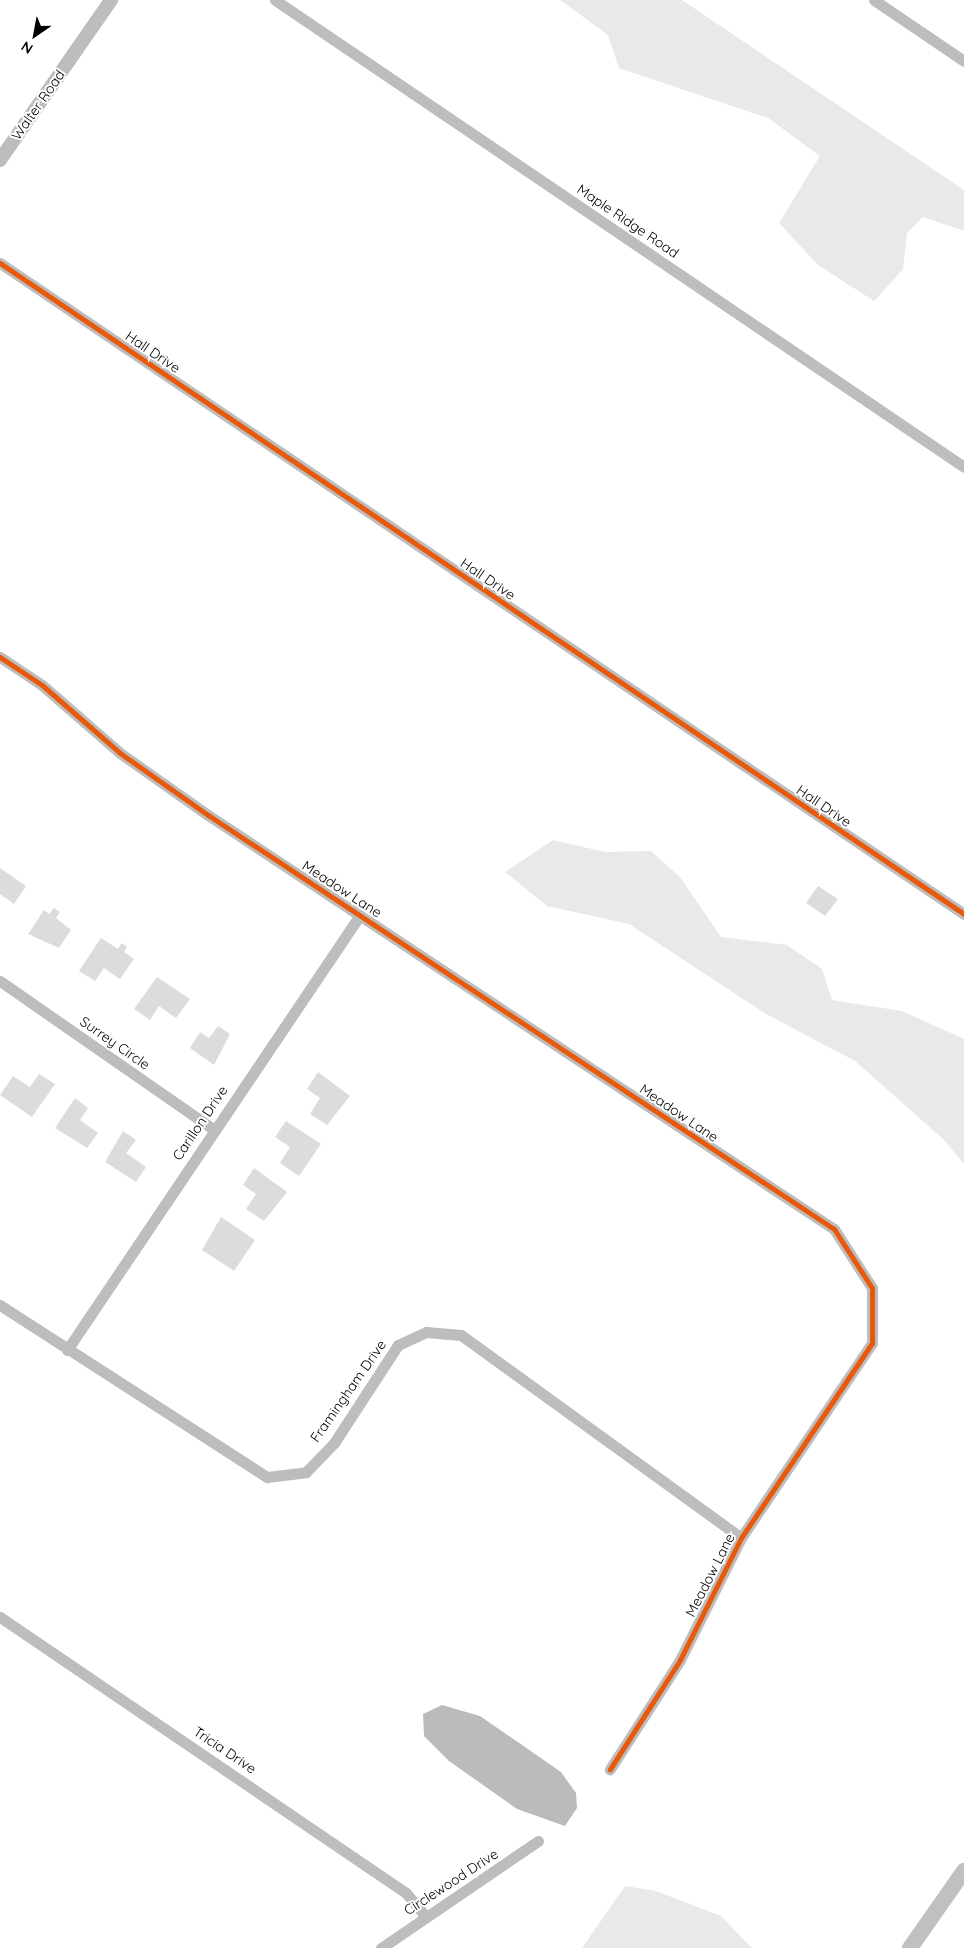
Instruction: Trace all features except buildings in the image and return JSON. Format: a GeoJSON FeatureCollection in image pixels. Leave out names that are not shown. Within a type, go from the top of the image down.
{"type":"FeatureCollection","features":[{"type":"Feature","properties":{"kind":"main road"},"geometry":{"type":"LineString","coordinates":[[910,1948],[964,1871]]}},
{"type":"Feature","properties":{"kind":"street","name":"Walter Road"},"geometry":{"type":"LineString","coordinates":[[0,160],[111,0]]}},
{"type":"Feature","properties":{"kind":"street","name":"Maple Ridge Road"},"geometry":{"type":"LineString","coordinates":[[275,0],[964,467]]}},
{"type":"Feature","properties":{"kind":"street"},"geometry":{"type":"LineString","coordinates":[[874,0],[964,61]]}},
{"type":"Feature","properties":{"kind":"street","name":"Hall Drive"},"geometry":{"type":"LineString","coordinates":[[0,263],[964,914]]}},
{"type":"Feature","properties":{"kind":"street","name":"Meadow Lane"},"geometry":{"type":"LineString","coordinates":[[0,657],[42,685],[120,753],[834,1230],[872,1288],[872,1343],[741,1538],[680,1660],[610,1769]]}},
{"type":"Feature","properties":{"kind":"street","name":"Carillon Drive"},"geometry":{"type":"LineString","coordinates":[[67,1350],[212,1129],[360,915]]}},
{"type":"Feature","properties":{"kind":"street","name":"Surrey Circle"},"geometry":{"type":"LineString","coordinates":[[0,980],[212,1129]]}},
{"type":"Feature","properties":{"kind":"street","name":"Framingham Drive"},"geometry":{"type":"LineString","coordinates":[[0,1305],[67,1350],[267,1477],[306,1472],[334,1443],[398,1345],[426,1332],[461,1335],[741,1538]]}},
{"type":"Feature","properties":{"kind":"street","name":"Tricia Drive"},"geometry":{"type":"LineString","coordinates":[[0,1617],[398,1887],[425,1916]]}},
{"type":"Feature","properties":{"kind":"street","name":"Circlewood Drive"},"geometry":{"type":"LineString","coordinates":[[381,1948],[425,1916],[538,1841]]}},
{"type":"Feature","properties":{"kind":"shaded area"},"geometry":{"type":"Polygon","coordinates":[[[560,0],[682,0],[964,190],[964,231],[923,217],[907,233],[903,269],[874,301],[818,265],[779,223],[820,156],[768,118],[619,68],[608,35],[560,0]]]}},
{"type":"Feature","properties":{"kind":"shaded area"},"geometry":{"type":"Polygon","coordinates":[[[553,840],[605,852],[651,851],[680,877],[721,937],[787,945],[822,969],[832,1000],[902,1011],[964,1039],[964,1164],[944,1140],[855,1061],[766,1014],[629,924],[547,906],[505,872],[553,840]]]}},
{"type":"Feature","properties":{"kind":"shaded area"},"geometry":{"type":"Polygon","coordinates":[[[442,1705],[480,1716],[561,1772],[576,1793],[577,1808],[565,1826],[517,1809],[449,1761],[424,1736],[423,1714],[442,1705]]]}},
{"type":"Feature","properties":{"kind":"shaded area"},"geometry":{"type":"Polygon","coordinates":[[[625,1886],[656,1891],[721,1916],[752,1948],[582,1948],[625,1886]]]}},
{"type":"Feature","properties":{"kind":"cycle path"},"geometry":{"type":"LineString","coordinates":[[0,263],[964,914]]}},
{"type":"Feature","properties":{"kind":"cycle path"},"geometry":{"type":"LineString","coordinates":[[0,657],[42,685],[120,753],[208,815],[834,1229],[872,1288],[872,1343],[741,1538],[680,1660],[610,1769]]}}]}
